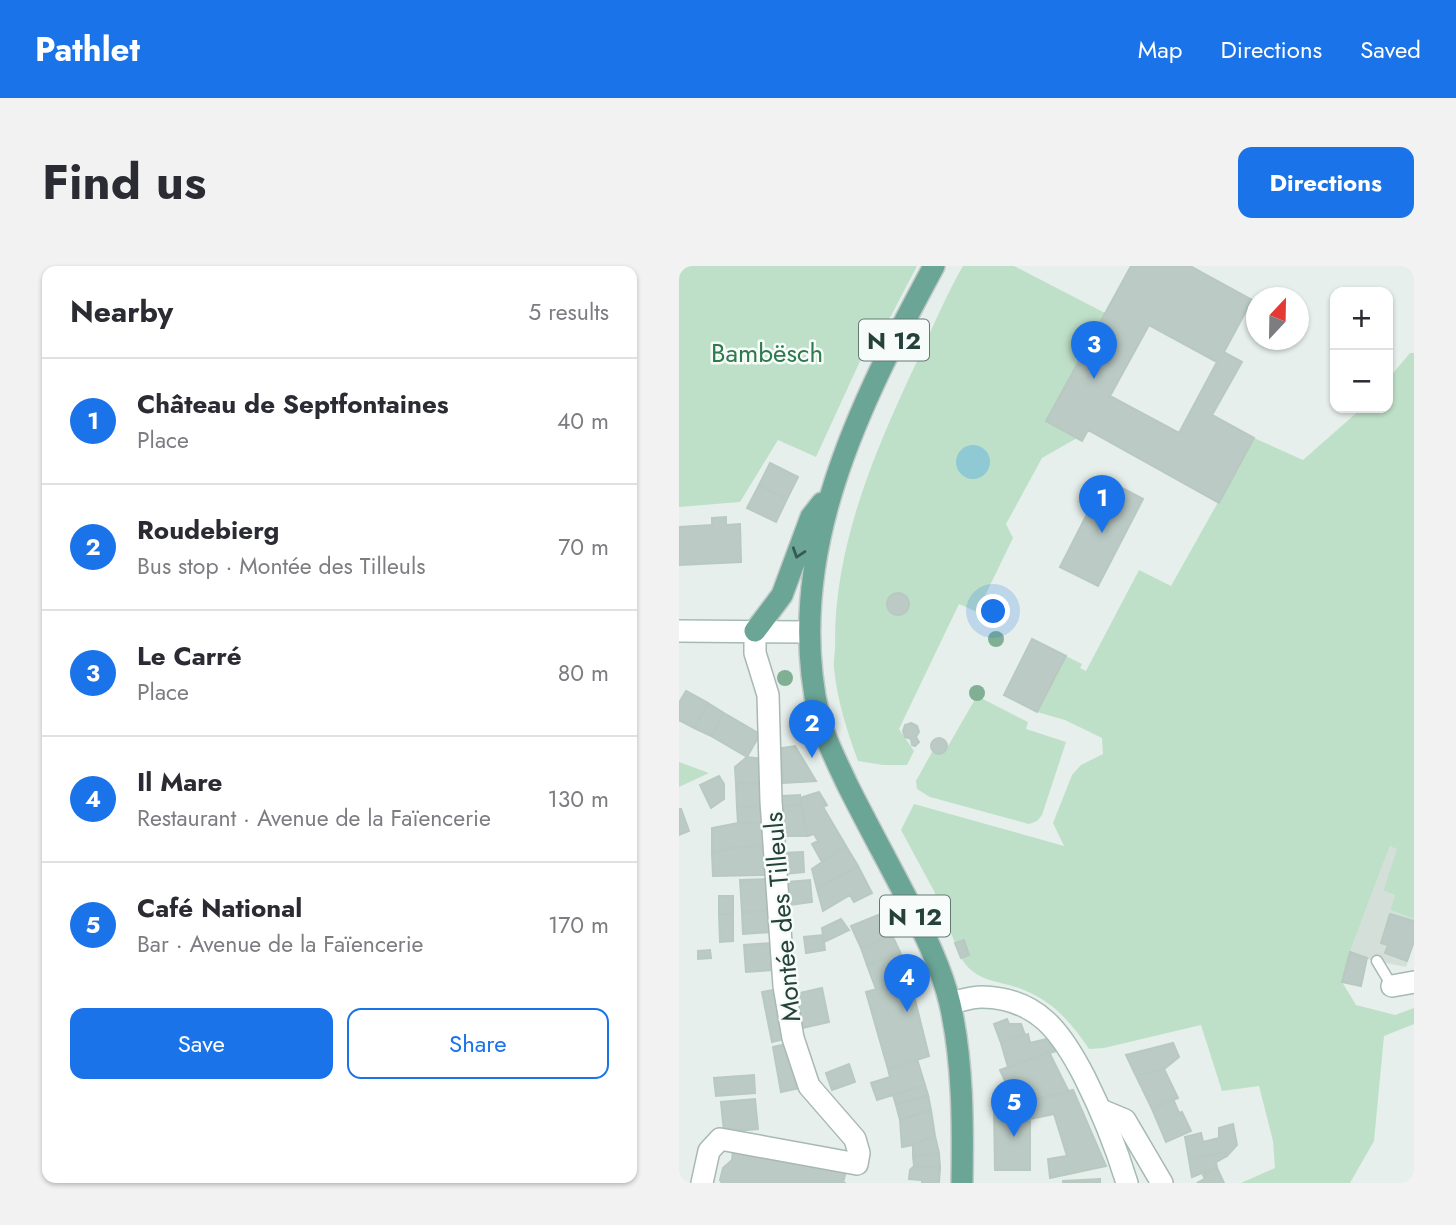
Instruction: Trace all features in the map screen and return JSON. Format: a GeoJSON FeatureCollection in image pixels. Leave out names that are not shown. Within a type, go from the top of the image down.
{"type":"FeatureCollection","features":[{"type":"Feature","properties":{"kind":"main road","name":"N 12"},"geometry":{"type":"LineString","coordinates":[[933,267],[890,349],[848,441],[830,494],[816,554],[808,632],[819,717],[832,752],[908,902],[950,1003],[960,1086],[962,1183]]}},
{"type":"Feature","properties":{"kind":"main road","name":"N 12"},"geometry":{"type":"LineString","coordinates":[[755,631],[782,596],[811,517],[830,494]]}},
{"type":"Feature","properties":{"kind":"street"},"geometry":{"type":"LineString","coordinates":[[679,631],[808,632]]}},
{"type":"Feature","properties":{"kind":"street","name":"Montée des Tilleuls"},"geometry":{"type":"LineString","coordinates":[[702,1183],[709,1151],[720,1139],[857,1164],[859,1153],[855,1139],[809,1086],[793,1038],[784,986],[771,801],[768,695],[755,653],[755,631]]}},
{"type":"Feature","properties":{"kind":"street"},"geometry":{"type":"LineString","coordinates":[[1392,986],[1414,982]]}},
{"type":"Feature","properties":{"kind":"street"},"geometry":{"type":"LineString","coordinates":[[950,1003],[979,997],[1019,1004],[1041,1017],[1061,1035],[1101,1111],[1127,1183]]}},
{"type":"Feature","properties":{"kind":"street"},"geometry":{"type":"LineString","coordinates":[[1101,1111],[1125,1120],[1162,1183]]}},
{"type":"Feature","properties":{"kind":"lane"},"geometry":{"type":"LineString","coordinates":[[1377,961],[1392,986]]}},
{"type":"Feature","properties":{"kind":"shaded area"},"geometry":{"type":"Polygon","coordinates":[[[1390,846],[1398,848],[1383,891],[1395,895],[1390,910],[1414,919],[1414,944],[1406,967],[1367,959],[1361,986],[1342,982],[1350,952],[1390,846]]]}},
{"type":"Feature","properties":{"kind":"green space","name":"Bambësch"},"geometry":{"type":"Polygon","coordinates":[[[679,266],[917,266],[891,316],[867,346],[816,457],[778,440],[740,502],[679,507],[679,266]]]}},
{"type":"Feature","properties":{"kind":"green space"},"geometry":{"type":"Polygon","coordinates":[[[963,266],[1014,266],[1105,313],[1046,421],[1077,438],[1042,458],[1006,524],[1013,538],[977,612],[959,604],[899,729],[914,751],[907,765],[858,761],[837,692],[834,668],[842,567],[861,495],[888,425],[963,266]]]}},
{"type":"Feature","properties":{"kind":"green space"},"geometry":{"type":"Polygon","coordinates":[[[1410,353],[1414,353],[1414,919],[1390,910],[1395,895],[1383,891],[1397,849],[1390,846],[1350,952],[1342,982],[1356,1005],[1395,1015],[1414,1008],[1414,1024],[1384,1036],[1374,1141],[1350,1183],[1241,1183],[1275,1168],[1273,1141],[1259,1086],[1222,1091],[1201,1025],[1104,1048],[1089,1049],[1069,1023],[1046,1002],[1016,987],[982,977],[968,967],[961,958],[969,954],[964,940],[955,943],[934,891],[901,830],[914,804],[1064,846],[1053,823],[1072,775],[1081,765],[1103,754],[1102,738],[1065,720],[1037,712],[1066,656],[1082,664],[1080,668],[1086,671],[1139,570],[1171,586],[1254,438],[1303,460],[1356,413],[1393,413],[1393,373],[1410,353]]]}},
{"type":"Feature","properties":{"kind":"green space"},"geometry":{"type":"Polygon","coordinates":[[[977,696],[1028,722],[1026,729],[1066,742],[1042,815],[1037,821],[1029,824],[930,797],[917,789],[916,781],[932,752],[944,753],[977,696]]]}},
{"type":"Feature","properties":{"kind":"green space"},"geometry":{"type":"Polygon","coordinates":[[[679,762],[709,773],[679,787],[679,762]]]}},
{"type":"Feature","properties":{"kind":"water"},"geometry":{"type":"Polygon","coordinates":[[[973,445],[985,450],[990,462],[985,474],[973,479],[961,474],[956,462],[961,450],[973,445]]]}},
{"type":"Feature","properties":{"kind":"building"},"geometry":{"type":"Polygon","coordinates":[[[1131,266],[1190,266],[1246,297],[1246,311],[1224,352],[1242,362],[1212,415],[1254,438],[1219,503],[1088,430],[1082,441],[1046,421],[1131,266]],[[1149,325],[1110,396],[1179,433],[1217,362],[1149,325]]]}},
{"type":"Feature","properties":{"kind":"building"},"geometry":{"type":"Polygon","coordinates":[[[770,463],[798,477],[787,499],[759,485],[770,463]]]}},
{"type":"Feature","properties":{"kind":"building"},"geometry":{"type":"Polygon","coordinates":[[[1105,479],[1143,499],[1098,586],[1060,567],[1105,479]]]}},
{"type":"Feature","properties":{"kind":"building"},"geometry":{"type":"Polygon","coordinates":[[[759,485],[787,499],[776,522],[747,508],[759,485]]]}},
{"type":"Feature","properties":{"kind":"building"},"geometry":{"type":"Polygon","coordinates":[[[726,517],[726,525],[740,524],[741,562],[679,565],[679,527],[712,525],[712,518],[726,517]]]}},
{"type":"Feature","properties":{"kind":"building"},"geometry":{"type":"Polygon","coordinates":[[[898,593],[906,596],[909,604],[906,612],[898,615],[890,612],[887,604],[890,596],[898,593]]]}},
{"type":"Feature","properties":{"kind":"building"},"geometry":{"type":"Polygon","coordinates":[[[1032,639],[1066,656],[1037,712],[1004,695],[1032,639]]]}},
{"type":"Feature","properties":{"kind":"building"},"geometry":{"type":"Polygon","coordinates":[[[686,691],[708,703],[694,728],[679,720],[679,703],[686,691]]]}},
{"type":"Feature","properties":{"kind":"building"},"geometry":{"type":"Polygon","coordinates":[[[708,703],[724,713],[711,736],[694,728],[708,703]]]}},
{"type":"Feature","properties":{"kind":"building"},"geometry":{"type":"Polygon","coordinates":[[[724,713],[760,734],[747,757],[711,736],[724,713]]]}},
{"type":"Feature","properties":{"kind":"building"},"geometry":{"type":"Polygon","coordinates":[[[911,723],[917,726],[919,732],[916,737],[919,742],[915,746],[912,745],[911,739],[905,737],[903,731],[905,725],[911,723]]]}},
{"type":"Feature","properties":{"kind":"building"},"geometry":{"type":"Polygon","coordinates":[[[939,738],[947,746],[939,754],[931,746],[939,738]]]}},
{"type":"Feature","properties":{"kind":"building"},"geometry":{"type":"Polygon","coordinates":[[[795,746],[816,781],[783,783],[781,748],[795,746]]]}},
{"type":"Feature","properties":{"kind":"building"},"geometry":{"type":"Polygon","coordinates":[[[747,757],[764,759],[766,783],[736,784],[735,767],[747,757]]]}},
{"type":"Feature","properties":{"kind":"building"},"geometry":{"type":"Polygon","coordinates":[[[719,776],[724,784],[724,799],[711,808],[700,785],[719,776]]]}},
{"type":"Feature","properties":{"kind":"building"},"geometry":{"type":"Polygon","coordinates":[[[766,783],[767,806],[737,807],[736,784],[766,783]]]}},
{"type":"Feature","properties":{"kind":"building"},"geometry":{"type":"Polygon","coordinates":[[[819,792],[827,805],[823,807],[846,846],[822,862],[812,844],[818,841],[814,834],[808,836],[800,798],[819,792]]]}},
{"type":"Feature","properties":{"kind":"building"},"geometry":{"type":"Polygon","coordinates":[[[800,795],[800,805],[783,806],[782,796],[800,795]]]}},
{"type":"Feature","properties":{"kind":"building"},"geometry":{"type":"Polygon","coordinates":[[[800,805],[808,836],[783,836],[783,806],[800,805]]]}},
{"type":"Feature","properties":{"kind":"building"},"geometry":{"type":"Polygon","coordinates":[[[763,806],[765,824],[738,823],[737,807],[763,806]]]}},
{"type":"Feature","properties":{"kind":"building"},"geometry":{"type":"Polygon","coordinates":[[[679,809],[689,831],[679,835],[679,809]]]}},
{"type":"Feature","properties":{"kind":"building"},"geometry":{"type":"Polygon","coordinates":[[[738,823],[765,824],[766,846],[733,848],[712,853],[712,828],[738,823]]]}},
{"type":"Feature","properties":{"kind":"building"},"geometry":{"type":"Polygon","coordinates":[[[766,846],[765,875],[713,876],[712,853],[733,848],[766,846]]]}},
{"type":"Feature","properties":{"kind":"building"},"geometry":{"type":"Polygon","coordinates":[[[846,846],[858,866],[817,889],[812,869],[846,846]]]}},
{"type":"Feature","properties":{"kind":"building"},"geometry":{"type":"Polygon","coordinates":[[[803,852],[804,872],[784,874],[782,853],[803,852]]]}},
{"type":"Feature","properties":{"kind":"building"},"geometry":{"type":"Polygon","coordinates":[[[858,866],[872,893],[854,902],[850,895],[823,911],[817,889],[858,866]]]}},
{"type":"Feature","properties":{"kind":"building"},"geometry":{"type":"Polygon","coordinates":[[[768,879],[770,911],[742,912],[740,880],[768,879]]]}},
{"type":"Feature","properties":{"kind":"building"},"geometry":{"type":"Polygon","coordinates":[[[810,880],[812,902],[789,905],[787,882],[810,880]]]}},
{"type":"Feature","properties":{"kind":"building"},"geometry":{"type":"Polygon","coordinates":[[[719,896],[733,896],[733,914],[719,914],[719,896]]]}},
{"type":"Feature","properties":{"kind":"building"},"geometry":{"type":"Polygon","coordinates":[[[770,911],[771,932],[743,934],[742,912],[770,911]]]}},
{"type":"Feature","properties":{"kind":"building"},"geometry":{"type":"Polygon","coordinates":[[[883,913],[892,935],[861,948],[851,926],[883,913]]]}},
{"type":"Feature","properties":{"kind":"building"},"geometry":{"type":"Polygon","coordinates":[[[719,914],[733,914],[733,941],[720,942],[719,914]]]}},
{"type":"Feature","properties":{"kind":"building"},"geometry":{"type":"Polygon","coordinates":[[[1390,914],[1414,921],[1414,941],[1407,961],[1385,953],[1388,945],[1381,943],[1390,914]]]}},
{"type":"Feature","properties":{"kind":"building"},"geometry":{"type":"Polygon","coordinates":[[[841,919],[849,930],[824,942],[822,928],[841,919]]]}},
{"type":"Feature","properties":{"kind":"building"},"geometry":{"type":"Polygon","coordinates":[[[823,935],[825,950],[806,953],[804,937],[823,935]]]}},
{"type":"Feature","properties":{"kind":"building"},"geometry":{"type":"Polygon","coordinates":[[[892,935],[900,952],[867,965],[861,948],[892,935]]]}},
{"type":"Feature","properties":{"kind":"building"},"geometry":{"type":"Polygon","coordinates":[[[964,940],[969,955],[961,958],[955,943],[964,940]]]}},
{"type":"Feature","properties":{"kind":"building"},"geometry":{"type":"Polygon","coordinates":[[[771,943],[773,970],[746,972],[744,945],[771,943]]]}},
{"type":"Feature","properties":{"kind":"building"},"geometry":{"type":"Polygon","coordinates":[[[710,950],[711,958],[698,959],[698,951],[710,950]]]}},
{"type":"Feature","properties":{"kind":"building"},"geometry":{"type":"Polygon","coordinates":[[[900,952],[910,980],[876,989],[867,965],[900,952]]]}},
{"type":"Feature","properties":{"kind":"building"},"geometry":{"type":"Polygon","coordinates":[[[1350,952],[1367,958],[1361,986],[1342,982],[1350,952]]]}},
{"type":"Feature","properties":{"kind":"building"},"geometry":{"type":"Polygon","coordinates":[[[910,980],[929,1056],[888,1069],[866,992],[910,980]]]}},
{"type":"Feature","properties":{"kind":"building"},"geometry":{"type":"Polygon","coordinates":[[[822,988],[829,1022],[798,1029],[791,995],[822,988]]]}},
{"type":"Feature","properties":{"kind":"building"},"geometry":{"type":"Polygon","coordinates":[[[779,989],[788,1038],[772,1042],[762,992],[779,989]]]}},
{"type":"Feature","properties":{"kind":"building"},"geometry":{"type":"Polygon","coordinates":[[[1007,1019],[1009,1024],[1021,1024],[1025,1035],[1001,1043],[994,1024],[1007,1019]]]}},
{"type":"Feature","properties":{"kind":"building"},"geometry":{"type":"Polygon","coordinates":[[[1028,1034],[1030,1043],[1046,1039],[1056,1051],[1008,1067],[1001,1043],[1028,1034]]]}},
{"type":"Feature","properties":{"kind":"building"},"geometry":{"type":"Polygon","coordinates":[[[791,1043],[800,1088],[781,1092],[773,1047],[791,1043]]]}},
{"type":"Feature","properties":{"kind":"building"},"geometry":{"type":"Polygon","coordinates":[[[1173,1043],[1179,1057],[1164,1069],[1136,1076],[1126,1055],[1173,1043]]]}},
{"type":"Feature","properties":{"kind":"building"},"geometry":{"type":"Polygon","coordinates":[[[1049,1052],[1069,1092],[1016,1104],[1000,1070],[1049,1052]]]}},
{"type":"Feature","properties":{"kind":"building"},"geometry":{"type":"Polygon","coordinates":[[[917,1059],[925,1085],[877,1100],[871,1083],[890,1077],[888,1069],[917,1059]]]}},
{"type":"Feature","properties":{"kind":"building"},"geometry":{"type":"Polygon","coordinates":[[[849,1064],[855,1082],[832,1090],[826,1073],[849,1064]]]}},
{"type":"Feature","properties":{"kind":"building"},"geometry":{"type":"Polygon","coordinates":[[[1164,1069],[1178,1098],[1152,1109],[1136,1076],[1164,1069]]]}},
{"type":"Feature","properties":{"kind":"building"},"geometry":{"type":"Polygon","coordinates":[[[754,1075],[755,1093],[716,1096],[714,1078],[754,1075]]]}},
{"type":"Feature","properties":{"kind":"building"},"geometry":{"type":"Polygon","coordinates":[[[925,1085],[928,1095],[896,1105],[893,1095],[925,1085]]]}},
{"type":"Feature","properties":{"kind":"building"},"geometry":{"type":"Polygon","coordinates":[[[1073,1090],[1106,1166],[1050,1178],[1048,1159],[1067,1156],[1054,1114],[1030,1119],[1030,1170],[995,1170],[994,1106],[1016,1104],[1073,1090]]]}},
{"type":"Feature","properties":{"kind":"building"},"geometry":{"type":"Polygon","coordinates":[[[928,1095],[931,1110],[900,1120],[896,1105],[928,1095]]]}},
{"type":"Feature","properties":{"kind":"building"},"geometry":{"type":"Polygon","coordinates":[[[755,1099],[758,1129],[724,1132],[721,1102],[755,1099]]]}},
{"type":"Feature","properties":{"kind":"building"},"geometry":{"type":"Polygon","coordinates":[[[1173,1099],[1191,1131],[1166,1142],[1152,1109],[1173,1099]]]}},
{"type":"Feature","properties":{"kind":"building"},"geometry":{"type":"Polygon","coordinates":[[[931,1110],[935,1136],[902,1147],[900,1120],[931,1110]]]}},
{"type":"Feature","properties":{"kind":"building"},"geometry":{"type":"Polygon","coordinates":[[[1233,1124],[1237,1145],[1227,1156],[1224,1152],[1189,1160],[1185,1137],[1201,1133],[1203,1142],[1219,1138],[1219,1128],[1233,1124]]]}},
{"type":"Feature","properties":{"kind":"building"},"geometry":{"type":"Polygon","coordinates":[[[935,1136],[939,1153],[913,1156],[913,1145],[935,1136]]]}},
{"type":"Feature","properties":{"kind":"building"},"geometry":{"type":"Polygon","coordinates":[[[733,1150],[846,1171],[843,1183],[722,1183],[720,1180],[723,1168],[732,1160],[733,1150]]]}},
{"type":"Feature","properties":{"kind":"building"},"geometry":{"type":"Polygon","coordinates":[[[1224,1152],[1227,1156],[1216,1162],[1217,1167],[1192,1177],[1189,1160],[1224,1152]]]}},
{"type":"Feature","properties":{"kind":"building"},"geometry":{"type":"Polygon","coordinates":[[[939,1153],[940,1168],[914,1166],[913,1156],[939,1153]]]}},
{"type":"Feature","properties":{"kind":"building"},"geometry":{"type":"Polygon","coordinates":[[[914,1166],[940,1168],[939,1183],[922,1183],[922,1180],[909,1179],[910,1170],[914,1166]]]}},
{"type":"Feature","properties":{"kind":"building"},"geometry":{"type":"Polygon","coordinates":[[[1217,1168],[1224,1183],[1197,1183],[1205,1179],[1203,1175],[1217,1168]]]}},
{"type":"Feature","properties":{"kind":"building"},"geometry":{"type":"Polygon","coordinates":[[[1100,1179],[1100,1183],[1063,1183],[1063,1181],[1100,1179]]]}},
{"type":"Feature","properties":{"kind":"place","name":"Le Carré"},"geometry":{"type":"Point","coordinates":[1094,379]}},
{"type":"Feature","properties":{"kind":"place","name":"Château de Septfontaines"},"geometry":{"type":"Point","coordinates":[1102,533]}},
{"type":"Feature","properties":{"kind":"place","name":"Roudebierg"},"geometry":{"type":"Point","coordinates":[812,758]}},
{"type":"Feature","properties":{"kind":"place","name":"Il Mare"},"geometry":{"type":"Point","coordinates":[907,1012]}},
{"type":"Feature","properties":{"kind":"place","name":"Café National"},"geometry":{"type":"Point","coordinates":[1014,1137]}}]}
